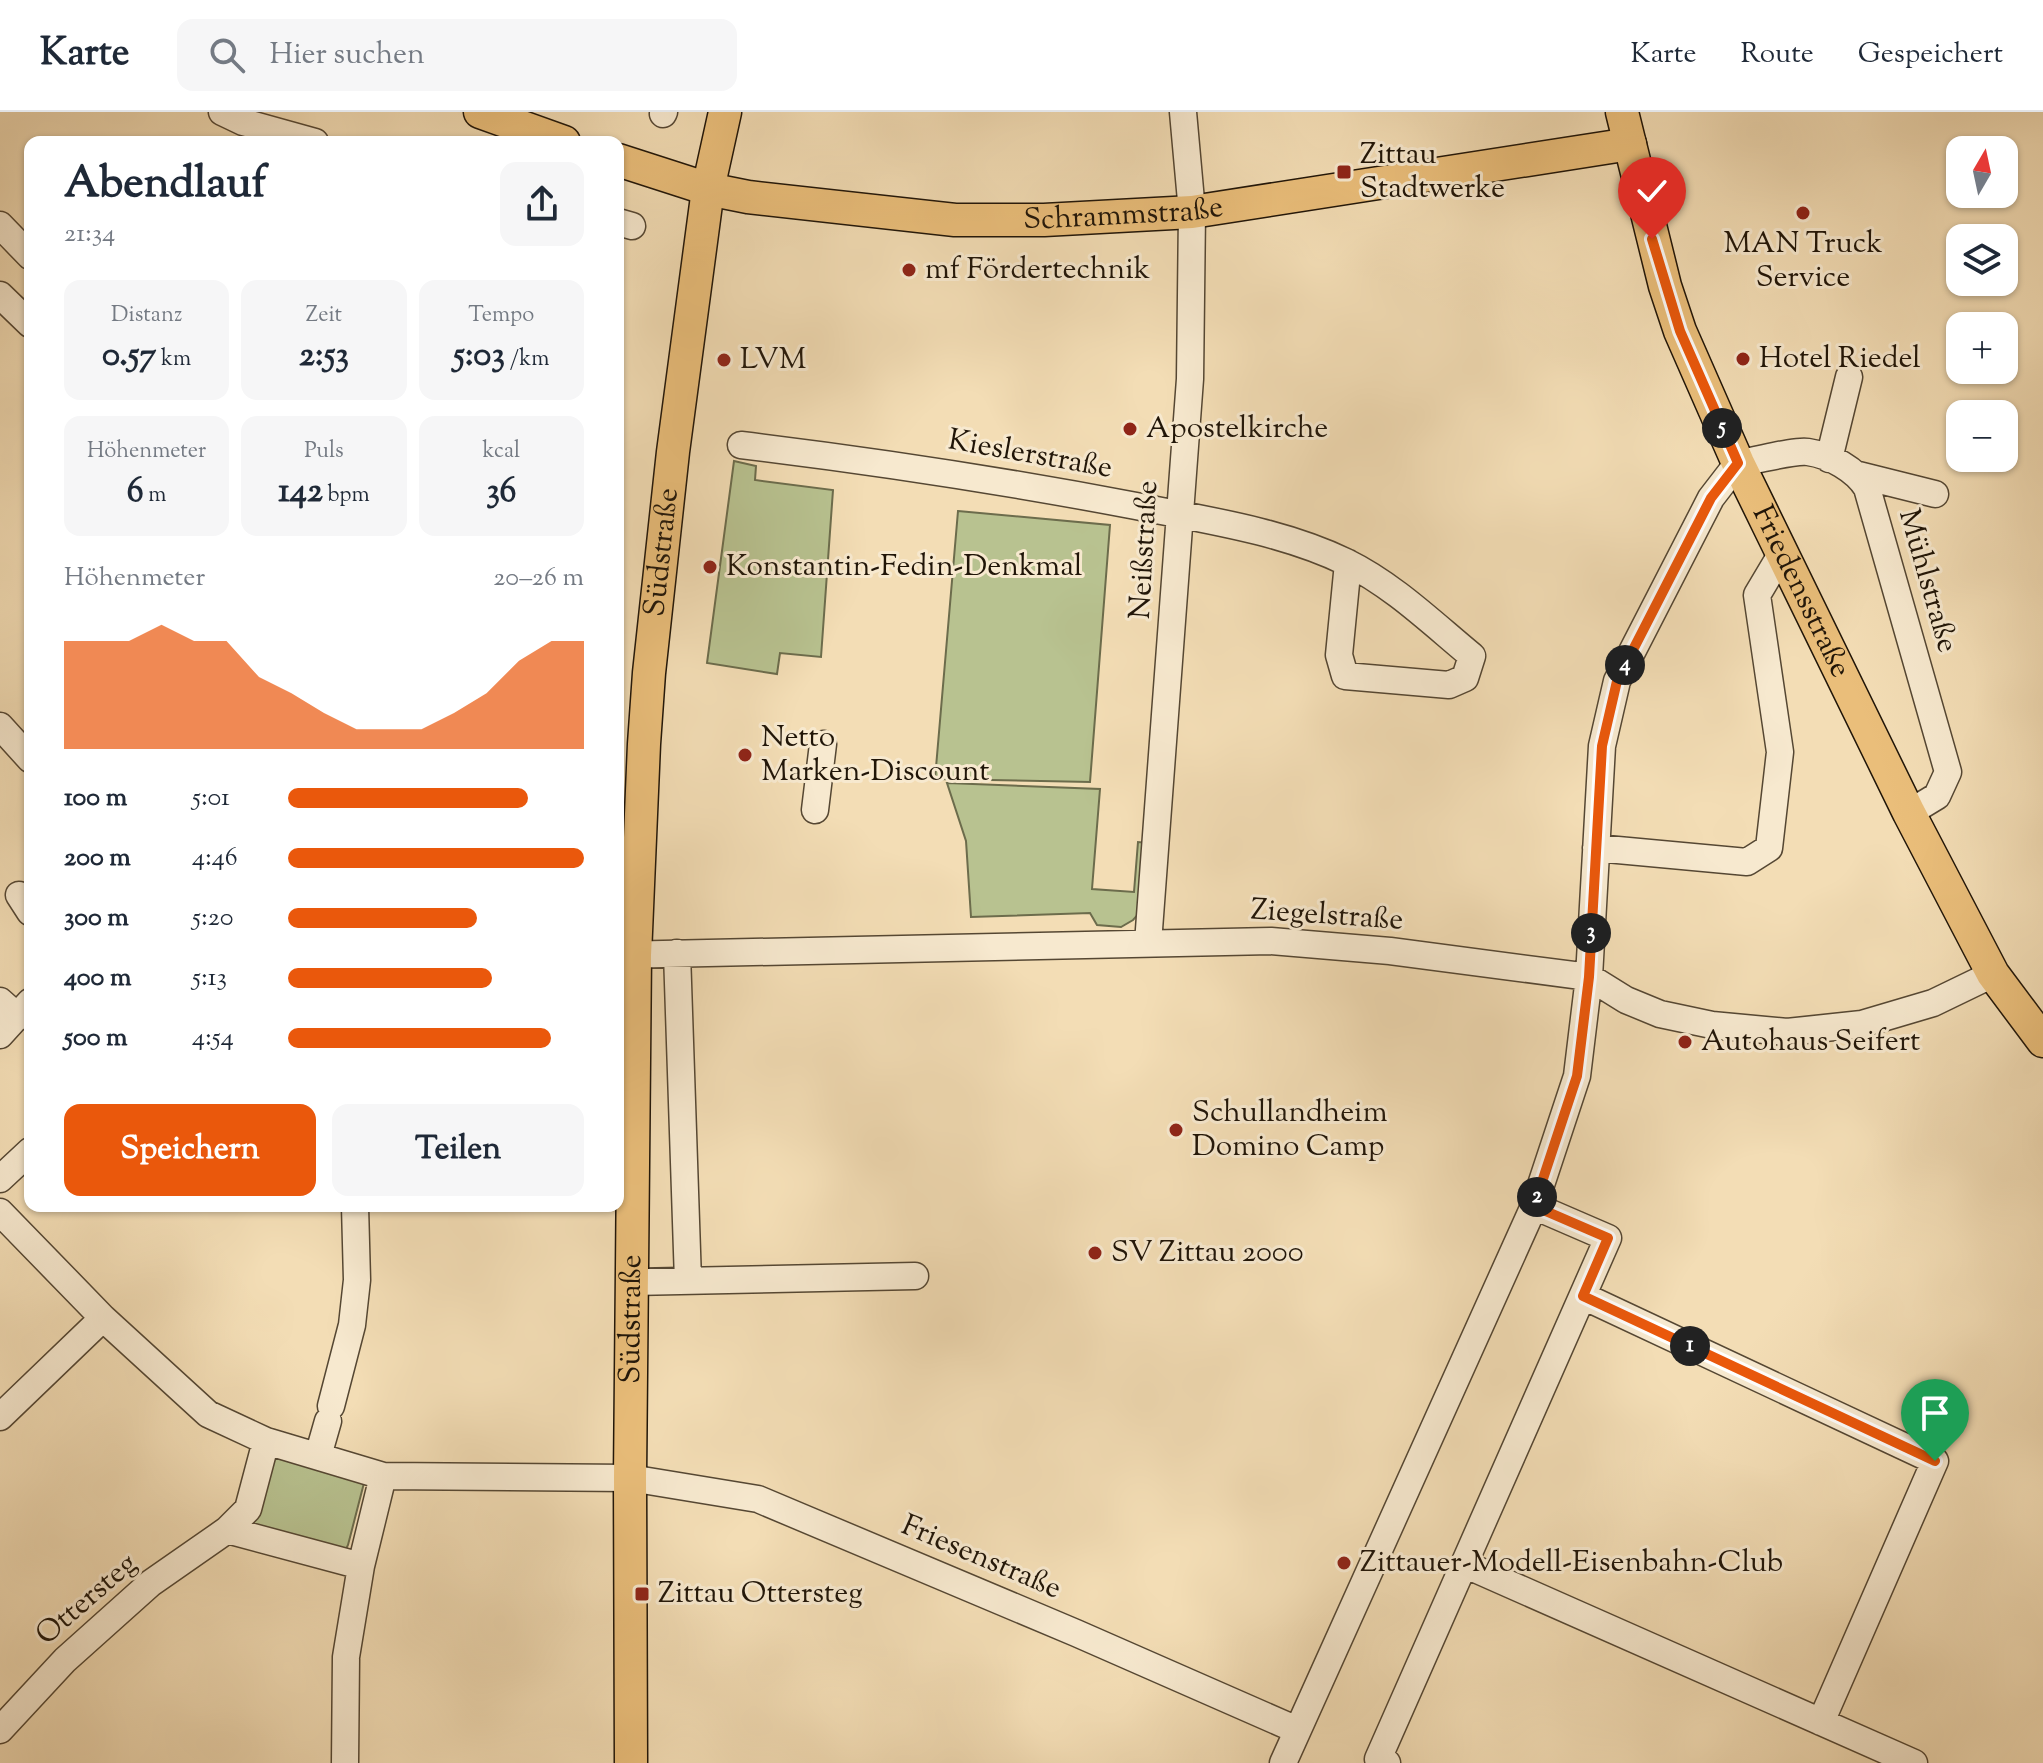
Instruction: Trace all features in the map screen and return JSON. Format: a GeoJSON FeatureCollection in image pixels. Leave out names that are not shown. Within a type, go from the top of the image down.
{"type":"FeatureCollection","features":[{"type":"Feature","properties":{"kind":"main road"},"geometry":{"type":"LineString","coordinates":[[480,112],[547,136]]}},
{"type":"Feature","properties":{"kind":"main road","name":"Südstraße"},"geometry":{"type":"LineString","coordinates":[[631,1763],[632,1282],[626,955],[649,673],[673,452],[708,189],[725,112]]}},
{"type":"Feature","properties":{"kind":"main road","name":"Friedensstraße"},"geometry":{"type":"LineString","coordinates":[[1622,112],[1652,239],[1680,331],[1738,463],[1909,813],[1993,974],[2043,1041]]}},
{"type":"Feature","properties":{"kind":"main road","name":"Schrammstraße"},"geometry":{"type":"LineString","coordinates":[[624,162],[708,189],[816,206],[955,220],[1044,220],[1192,212],[1630,144]]}},
{"type":"Feature","properties":{"kind":"street"},"geometry":{"type":"LineString","coordinates":[[222,112],[243,122],[293,136]]}},
{"type":"Feature","properties":{"kind":"street","name":"Neißstraße"},"geometry":{"type":"LineString","coordinates":[[1148,943],[1190,379],[1192,212],[1183,112]]}},
{"type":"Feature","properties":{"kind":"street"},"geometry":{"type":"LineString","coordinates":[[0,225],[24,250]]}},
{"type":"Feature","properties":{"kind":"street"},"geometry":{"type":"LineString","coordinates":[[0,295],[24,318]]}},
{"type":"Feature","properties":{"kind":"street"},"geometry":{"type":"LineString","coordinates":[[1829,459],[1849,377]]}},
{"type":"Feature","properties":{"kind":"street","name":"Kieslerstraße"},"geometry":{"type":"LineString","coordinates":[[741,445],[964,475],[1179,515],[1310,546],[1348,563],[1388,587],[1472,656],[1465,678],[1449,685],[1345,676],[1339,655],[1348,563]]}},
{"type":"Feature","properties":{"kind":"street"},"geometry":{"type":"LineString","coordinates":[[1283,1763],[1534,1206],[1577,1076],[1589,977],[1602,746],[1617,681],[1711,498],[1738,463],[1807,452],[1829,459],[1859,475],[1935,494]]}},
{"type":"Feature","properties":{"kind":"street","name":"Mühlstraße"},"geometry":{"type":"LineString","coordinates":[[1859,475],[1867,488],[1948,772],[1937,796],[1909,813]]}},
{"type":"Feature","properties":{"kind":"street"},"geometry":{"type":"LineString","coordinates":[[1596,848],[1747,862],[1769,848],[1780,752],[1757,595],[1782,553]]}},
{"type":"Feature","properties":{"kind":"street"},"geometry":{"type":"LineString","coordinates":[[0,726],[24,752]]}},
{"type":"Feature","properties":{"kind":"street"},"geometry":{"type":"LineString","coordinates":[[815,810],[823,744]]}},
{"type":"Feature","properties":{"kind":"street","name":"Ziegelstraße"},"geometry":{"type":"LineString","coordinates":[[626,955],[1271,941],[1390,951],[1589,977],[1626,1000],[1660,1014],[1712,1025],[1787,1032],[1862,1024],[1933,1003],[1993,974]]}},
{"type":"Feature","properties":{"kind":"street"},"geometry":{"type":"LineString","coordinates":[[677,953],[688,1281]]}},
{"type":"Feature","properties":{"kind":"street"},"geometry":{"type":"LineString","coordinates":[[0,1179],[24,1157]]}},
{"type":"Feature","properties":{"kind":"street"},"geometry":{"type":"LineString","coordinates":[[1387,1763],[1378,1759],[1608,1238],[1534,1206]]}},
{"type":"Feature","properties":{"kind":"street"},"geometry":{"type":"LineString","coordinates":[[0,1212],[103,1318],[208,1414],[266,1441],[383,1476],[630,1478]]}},
{"type":"Feature","properties":{"kind":"street"},"geometry":{"type":"LineString","coordinates":[[318,1456],[352,1325],[357,1280],[355,1212]]}},
{"type":"Feature","properties":{"kind":"street"},"geometry":{"type":"LineString","coordinates":[[632,1282],[915,1276]]}},
{"type":"Feature","properties":{"kind":"street"},"geometry":{"type":"LineString","coordinates":[[1583,1296],[1935,1461],[1821,1722]]}},
{"type":"Feature","properties":{"kind":"street"},"geometry":{"type":"LineString","coordinates":[[0,1417],[103,1318]]}},
{"type":"Feature","properties":{"kind":"street","name":"Ottersteg"},"geometry":{"type":"LineString","coordinates":[[0,1730],[65,1660],[151,1583],[227,1530],[248,1509],[266,1441]]}},
{"type":"Feature","properties":{"kind":"street"},"geometry":{"type":"LineString","coordinates":[[345,1763],[346,1657],[361,1566],[383,1476]]}},
{"type":"Feature","properties":{"kind":"street","name":"Friesenstraße"},"geometry":{"type":"LineString","coordinates":[[630,1478],[758,1499],[1297,1730]]}},
{"type":"Feature","properties":{"kind":"street"},"geometry":{"type":"LineString","coordinates":[[227,1530],[361,1566]]}},
{"type":"Feature","properties":{"kind":"street"},"geometry":{"type":"LineString","coordinates":[[1464,1564],[1914,1763]]}},
{"type":"Feature","properties":{"kind":"green space"},"geometry":{"type":"Polygon","coordinates":[[[734,461],[756,466],[755,480],[833,490],[821,657],[780,653],[777,674],[707,663],[734,461]]]}},
{"type":"Feature","properties":{"kind":"green space"},"geometry":{"type":"Polygon","coordinates":[[[958,511],[1110,525],[1090,782],[935,779],[958,511]]]}},
{"type":"Feature","properties":{"kind":"green space"},"geometry":{"type":"Polygon","coordinates":[[[947,783],[1100,789],[1092,889],[1134,892],[1138,842],[1148,843],[1144,908],[1121,927],[1097,925],[1090,913],[971,917],[966,841],[947,783]]]}},
{"type":"Feature","properties":{"kind":"green space"},"geometry":{"type":"Polygon","coordinates":[[[269,1455],[364,1483],[344,1553],[251,1524],[269,1455]]]}},
{"type":"Feature","properties":{"kind":"place","name":"Zittau Stadtwerke"},"geometry":{"type":"Point","coordinates":[1344,172]}},
{"type":"Feature","properties":{"kind":"place","name":"MAN Truck Service"},"geometry":{"type":"Point","coordinates":[1803,213]}},
{"type":"Feature","properties":{"kind":"place","name":"mf Fördertechnik"},"geometry":{"type":"Point","coordinates":[909,270]}},
{"type":"Feature","properties":{"kind":"place","name":"Hotel Riedel"},"geometry":{"type":"Point","coordinates":[1743,359]}},
{"type":"Feature","properties":{"kind":"place","name":"LVM"},"geometry":{"type":"Point","coordinates":[724,360]}},
{"type":"Feature","properties":{"kind":"place","name":"Apostelkirche"},"geometry":{"type":"Point","coordinates":[1130,429]}},
{"type":"Feature","properties":{"kind":"place","name":"Konstantin-Fedin-Denkmal"},"geometry":{"type":"Point","coordinates":[710,567]}},
{"type":"Feature","properties":{"kind":"place","name":"Netto Marken-Discount"},"geometry":{"type":"Point","coordinates":[745,755]}},
{"type":"Feature","properties":{"kind":"place","name":"Autohaus Seifert"},"geometry":{"type":"Point","coordinates":[1685,1042]}},
{"type":"Feature","properties":{"kind":"place","name":"Schullandheim Domino Camp"},"geometry":{"type":"Point","coordinates":[1176,1130]}},
{"type":"Feature","properties":{"kind":"place","name":"SV Zittau 2000"},"geometry":{"type":"Point","coordinates":[1095,1253]}},
{"type":"Feature","properties":{"kind":"place","name":"Zittauer-Modell-Eisenbahn-Club"},"geometry":{"type":"Point","coordinates":[1344,1563]}},
{"type":"Feature","properties":{"kind":"place","name":"Zittau Ottersteg"},"geometry":{"type":"Point","coordinates":[642,1594]}},
{"type":"Feature","properties":{"kind":"route"},"geometry":{"type":"LineString","coordinates":[[1652,239],[1680,331],[1738,463],[1711,498],[1617,681],[1602,746],[1589,977],[1577,1076],[1534,1206],[1608,1238],[1583,1296],[1935,1461]]}}]}
